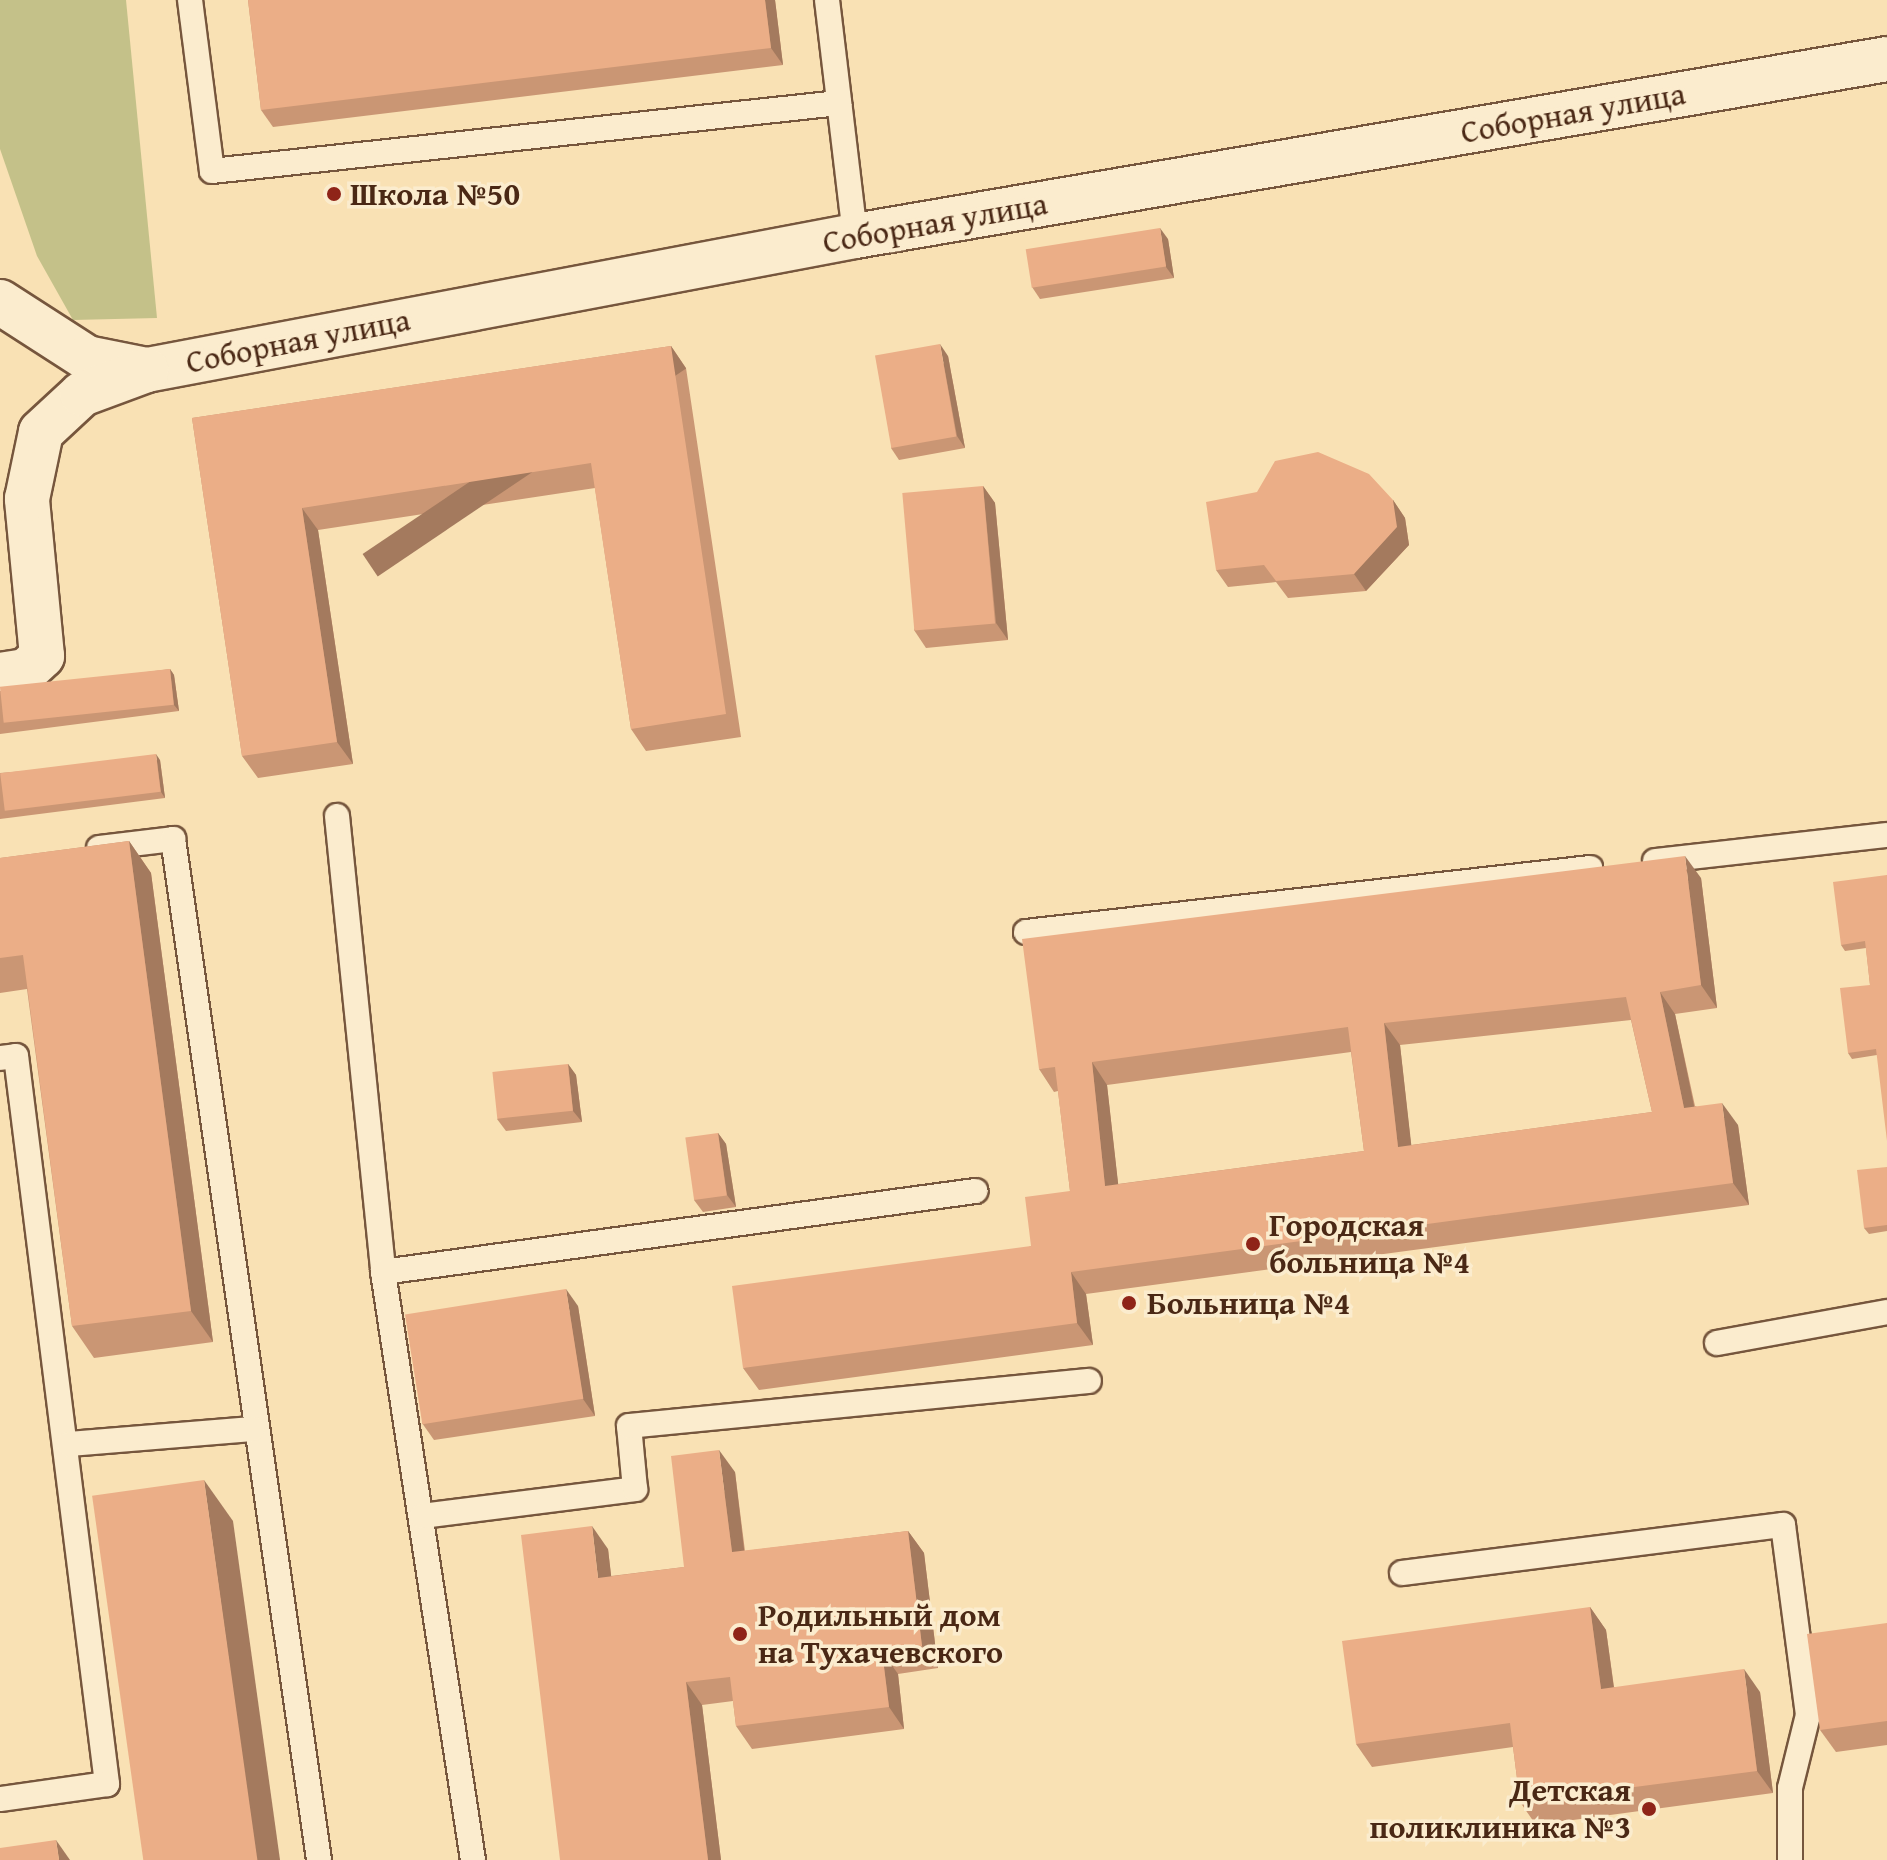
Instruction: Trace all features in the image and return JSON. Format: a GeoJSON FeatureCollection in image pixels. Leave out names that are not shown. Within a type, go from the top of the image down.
{"type":"FeatureCollection","features":[{"type":"Feature","properties":{"kind":"street","name":"Соборная улица"},"geometry":{"type":"LineString","coordinates":[[0,302],[87,358],[147,370],[855,236],[1887,59]]}},
{"type":"Feature","properties":{"kind":"street"},"geometry":{"type":"LineString","coordinates":[[0,675],[26,671],[42,656],[27,499],[41,432],[82,394],[147,370]]}},
{"type":"Feature","properties":{"kind":"lane"},"geometry":{"type":"LineString","coordinates":[[190,0],[212,171],[839,103]]}},
{"type":"Feature","properties":{"kind":"lane"},"geometry":{"type":"LineString","coordinates":[[827,0],[855,236]]}},
{"type":"Feature","properties":{"kind":"lane"},"geometry":{"type":"LineString","coordinates":[[337,816],[383,1272],[473,1860]]}},
{"type":"Feature","properties":{"kind":"lane"},"geometry":{"type":"LineString","coordinates":[[1026,932],[1887,835]]}},
{"type":"Feature","properties":{"kind":"lane"},"geometry":{"type":"LineString","coordinates":[[79,850],[173,839],[252,1429],[319,1860]]}},
{"type":"Feature","properties":{"kind":"lane"},"geometry":{"type":"LineString","coordinates":[[0,1058],[16,1056],[69,1444],[107,1784],[0,1799]]}},
{"type":"Feature","properties":{"kind":"lane"},"geometry":{"type":"LineString","coordinates":[[383,1272],[975,1191]]}},
{"type":"Feature","properties":{"kind":"lane"},"geometry":{"type":"LineString","coordinates":[[1717,1343],[1887,1312]]}},
{"type":"Feature","properties":{"kind":"lane"},"geometry":{"type":"LineString","coordinates":[[422,1516],[635,1489],[629,1426],[1089,1381]]}},
{"type":"Feature","properties":{"kind":"lane"},"geometry":{"type":"LineString","coordinates":[[69,1444],[252,1429]]}},
{"type":"Feature","properties":{"kind":"lane"},"geometry":{"type":"LineString","coordinates":[[1402,1573],[1783,1525],[1808,1705],[1790,1788],[1790,1860]]}},
{"type":"Feature","properties":{"kind":"shaded area"},"geometry":{"type":"Polygon","coordinates":[[[0,0],[126,0],[157,318],[73,320],[37,256],[0,149],[0,0]]]}},
{"type":"Feature","properties":{"kind":"building"},"geometry":{"type":"Polygon","coordinates":[[[248,0],[765,0],[771,48],[261,110],[248,0]]]}},
{"type":"Feature","properties":{"kind":"building"},"geometry":{"type":"Polygon","coordinates":[[[1160,228],[1166,267],[1032,288],[1026,249],[1160,228]]]}},
{"type":"Feature","properties":{"kind":"building"},"geometry":{"type":"Polygon","coordinates":[[[940,344],[956,437],[891,448],[875,355],[940,344]]]}},
{"type":"Feature","properties":{"kind":"building"},"geometry":{"type":"Polygon","coordinates":[[[671,346],[726,714],[631,729],[591,463],[302,508],[337,742],[242,756],[192,418],[671,346]]]}},
{"type":"Feature","properties":{"kind":"building"},"geometry":{"type":"Polygon","coordinates":[[[1318,452],[1369,474],[1393,500],[1397,527],[1354,574],[1276,581],[1264,565],[1216,570],[1206,502],[1257,492],[1275,461],[1318,452]]]}},
{"type":"Feature","properties":{"kind":"building"},"geometry":{"type":"Polygon","coordinates":[[[983,486],[995,623],[914,631],[902,493],[983,486]]]}},
{"type":"Feature","properties":{"kind":"building"},"geometry":{"type":"Polygon","coordinates":[[[170,669],[174,705],[4,723],[0,687],[170,669]]]}},
{"type":"Feature","properties":{"kind":"building"},"geometry":{"type":"Polygon","coordinates":[[[156,754],[161,792],[5,811],[0,773],[156,754]]]}},
{"type":"Feature","properties":{"kind":"building"},"geometry":{"type":"Polygon","coordinates":[[[129,841],[191,1311],[72,1326],[23,955],[0,958],[0,858],[129,841]]]}},
{"type":"Feature","properties":{"kind":"building"},"geometry":{"type":"Polygon","coordinates":[[[1685,856],[1701,985],[1660,992],[1684,1108],[1722,1103],[1733,1183],[1071,1272],[1077,1323],[743,1368],[732,1286],[1031,1246],[1025,1197],[1070,1191],[1055,1067],[1039,1069],[1022,939],[1685,856]],[[1626,997],[1384,1023],[1398,1147],[1652,1112],[1626,997]],[[1348,1027],[1092,1062],[1105,1186],[1364,1151],[1348,1027]]]}},
{"type":"Feature","properties":{"kind":"building"},"geometry":{"type":"Polygon","coordinates":[[[1887,875],[1887,1141],[1876,1049],[1848,1053],[1840,988],[1870,985],[1865,941],[1841,945],[1833,882],[1887,875]]]}},
{"type":"Feature","properties":{"kind":"building"},"geometry":{"type":"Polygon","coordinates":[[[568,1064],[573,1111],[497,1119],[492,1072],[568,1064]]]}},
{"type":"Feature","properties":{"kind":"building"},"geometry":{"type":"Polygon","coordinates":[[[718,1133],[727,1195],[694,1200],[685,1138],[718,1133]]]}},
{"type":"Feature","properties":{"kind":"building"},"geometry":{"type":"Polygon","coordinates":[[[1887,1167],[1887,1225],[1864,1228],[1857,1170],[1887,1167]]]}},
{"type":"Feature","properties":{"kind":"building"},"geometry":{"type":"Polygon","coordinates":[[[566,1289],[583,1399],[422,1424],[405,1314],[566,1289]]]}},
{"type":"Feature","properties":{"kind":"building","name":"Родильный дом на Тухачевского"},"geometry":{"type":"Polygon","coordinates":[[[719,1450],[732,1552],[908,1531],[922,1646],[882,1651],[889,1707],[736,1726],[730,1677],[686,1682],[708,1860],[560,1860],[521,1535],[592,1526],[598,1578],[684,1567],[671,1456],[719,1450]]]}},
{"type":"Feature","properties":{"kind":"building"},"geometry":{"type":"Polygon","coordinates":[[[204,1480],[257,1860],[143,1860],[92,1496],[204,1480]]]}},
{"type":"Feature","properties":{"kind":"building","name":"Детская поликлиника №3"},"geometry":{"type":"Polygon","coordinates":[[[1590,1607],[1601,1689],[1744,1669],[1757,1771],[1520,1802],[1510,1723],[1356,1744],[1342,1641],[1590,1607]]]}},
{"type":"Feature","properties":{"kind":"building"},"geometry":{"type":"Polygon","coordinates":[[[1887,1623],[1887,1721],[1820,1730],[1807,1634],[1887,1623]]]}},
{"type":"Feature","properties":{"kind":"building"},"geometry":{"type":"Polygon","coordinates":[[[56,1840],[59,1860],[0,1860],[0,1848],[56,1840]]]}},
{"type":"Feature","properties":{"kind":"place","name":"Школа №50"},"geometry":{"type":"Point","coordinates":[334,194]}},
{"type":"Feature","properties":{"kind":"place","name":"Городская больница №4"},"geometry":{"type":"Point","coordinates":[1253,1244]}},
{"type":"Feature","properties":{"kind":"place","name":"Больница №4"},"geometry":{"type":"Point","coordinates":[1129,1303]}},
{"type":"Feature","properties":{"kind":"place","name":"Родильный дом на Тухачевского"},"geometry":{"type":"Point","coordinates":[740,1634]}},
{"type":"Feature","properties":{"kind":"place","name":"Детская поликлиника №3"},"geometry":{"type":"Point","coordinates":[1649,1809]}}]}
